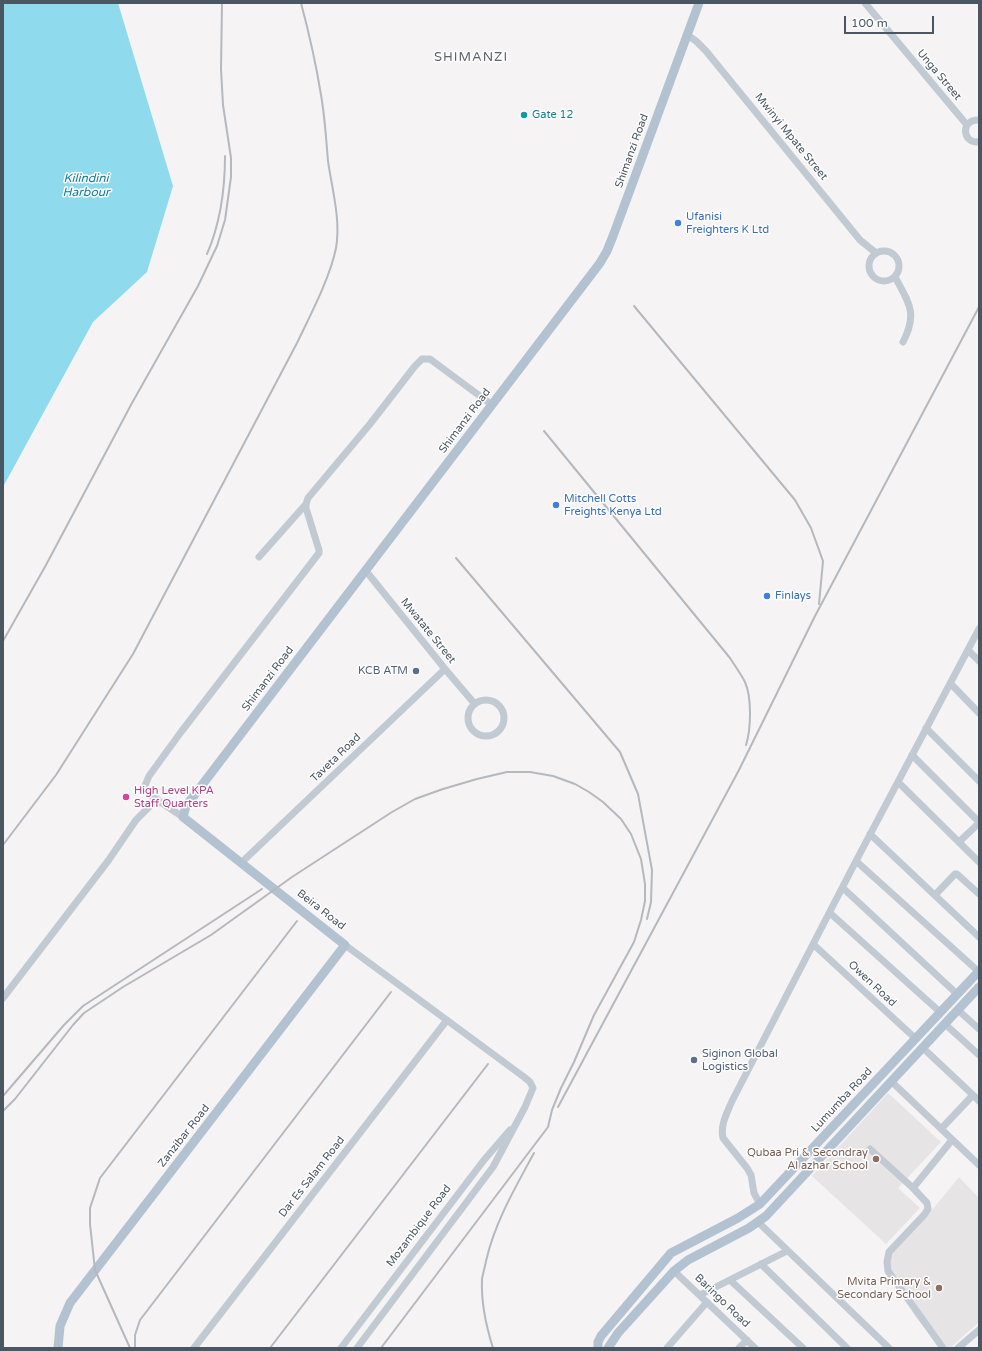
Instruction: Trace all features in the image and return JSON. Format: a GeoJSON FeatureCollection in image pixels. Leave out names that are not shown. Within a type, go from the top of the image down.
{"type":"FeatureCollection","features":[{"type":"Feature","properties":{"kind":"main road","name":"Shimanzi Road"},"geometry":{"type":"LineString","coordinates":[[183,817],[186,806],[587,281],[607,251],[699,3]]}},
{"type":"Feature","properties":{"kind":"main road","name":"Beira Road"},"geometry":{"type":"LineString","coordinates":[[183,817],[346,945]]}},
{"type":"Feature","properties":{"kind":"main road","name":"Zanzibar Road"},"geometry":{"type":"LineString","coordinates":[[58,1348],[60,1326],[70,1303],[346,945]]}},
{"type":"Feature","properties":{"kind":"main road","name":"Lumumba Road"},"geometry":{"type":"LineString","coordinates":[[598,1348],[598,1342],[601,1336],[671,1253],[738,1218],[760,1204],[979,971]]}},
{"type":"Feature","properties":{"kind":"main road"},"geometry":{"type":"LineString","coordinates":[[608,1348],[631,1318],[674,1271],[688,1260],[758,1222],[783,1200],[979,987]]}},
{"type":"Feature","properties":{"kind":"main road"},"geometry":{"type":"LineString","coordinates":[[894,1062],[903,1070]]}},
{"type":"Feature","properties":{"kind":"street","name":"Unga Street"},"geometry":{"type":"LineString","coordinates":[[864,3],[967,125],[965,130],[971,141],[979,142]]}},
{"type":"Feature","properties":{"kind":"street","name":"Mwinyi Mpate Street"},"geometry":{"type":"LineString","coordinates":[[687,35],[696,41],[706,51],[860,240],[876,253]]}},
{"type":"Feature","properties":{"kind":"street"},"geometry":{"type":"LineString","coordinates":[[967,125],[972,121],[979,120]]}},
{"type":"Feature","properties":{"kind":"street"},"geometry":{"type":"LineString","coordinates":[[884,251],[892,253],[898,259],[899,267],[895,277],[885,281],[878,280],[873,276],[869,264],[872,257],[876,253],[884,251]]}},
{"type":"Feature","properties":{"kind":"street"},"geometry":{"type":"LineString","coordinates":[[895,277],[908,301],[912,316],[908,333],[903,342]]}},
{"type":"Feature","properties":{"kind":"street"},"geometry":{"type":"LineString","coordinates":[[259,557],[306,504],[308,498],[422,359],[430,359],[492,405]]}},
{"type":"Feature","properties":{"kind":"street"},"geometry":{"type":"LineString","coordinates":[[183,817],[144,788],[149,776],[319,553],[306,504]]}},
{"type":"Feature","properties":{"kind":"street","name":"Mwatate Street"},"geometry":{"type":"LineString","coordinates":[[366,571],[445,670],[474,703]]}},
{"type":"Feature","properties":{"kind":"street"},"geometry":{"type":"LineString","coordinates":[[760,1204],[752,1185],[751,1175],[748,1168],[723,1138],[722,1132],[724,1119],[870,834],[979,629]]}},
{"type":"Feature","properties":{"kind":"street"},"geometry":{"type":"LineString","coordinates":[[968,650],[979,661]]}},
{"type":"Feature","properties":{"kind":"street","name":"Taveta Road"},"geometry":{"type":"LineString","coordinates":[[242,863],[445,670]]}},
{"type":"Feature","properties":{"kind":"street"},"geometry":{"type":"LineString","coordinates":[[950,684],[979,713]]}},
{"type":"Feature","properties":{"kind":"street"},"geometry":{"type":"LineString","coordinates":[[486,699],[497,703],[501,707],[504,713],[503,725],[495,734],[484,736],[473,731],[468,720],[468,714],[474,703],[486,699]]}},
{"type":"Feature","properties":{"kind":"street"},"geometry":{"type":"LineString","coordinates":[[926,728],[979,781]]}},
{"type":"Feature","properties":{"kind":"street"},"geometry":{"type":"LineString","coordinates":[[912,755],[979,822],[959,842]]}},
{"type":"Feature","properties":{"kind":"street"},"geometry":{"type":"LineString","coordinates":[[898,783],[979,862]]}},
{"type":"Feature","properties":{"kind":"street"},"geometry":{"type":"LineString","coordinates":[[3,998],[108,861],[136,820],[157,799]]}},
{"type":"Feature","properties":{"kind":"street"},"geometry":{"type":"LineString","coordinates":[[870,834],[979,937]]}},
{"type":"Feature","properties":{"kind":"street"},"geometry":{"type":"LineString","coordinates":[[856,861],[979,971]]}},
{"type":"Feature","properties":{"kind":"street"},"geometry":{"type":"LineString","coordinates":[[935,894],[955,874],[957,874],[979,894]]}},
{"type":"Feature","properties":{"kind":"street"},"geometry":{"type":"LineString","coordinates":[[843,888],[957,994]]}},
{"type":"Feature","properties":{"kind":"street"},"geometry":{"type":"LineString","coordinates":[[830,913],[940,1012]]}},
{"type":"Feature","properties":{"kind":"street","name":"Beira Road"},"geometry":{"type":"LineString","coordinates":[[346,945],[447,1020]]}},
{"type":"Feature","properties":{"kind":"street","name":"Owen Road"},"geometry":{"type":"LineString","coordinates":[[814,945],[916,1039]]}},
{"type":"Feature","properties":{"kind":"street"},"geometry":{"type":"LineString","coordinates":[[958,1010],[979,1029]]}},
{"type":"Feature","properties":{"kind":"street","name":"Mozambique Road"},"geometry":{"type":"LineString","coordinates":[[357,1348],[493,1167],[532,1092],[533,1088],[530,1082],[447,1020]]}},
{"type":"Feature","properties":{"kind":"street","name":"Dar Es Salam Road"},"geometry":{"type":"LineString","coordinates":[[194,1348],[447,1020]]}},
{"type":"Feature","properties":{"kind":"street"},"geometry":{"type":"LineString","coordinates":[[945,1024],[979,1055]]}},
{"type":"Feature","properties":{"kind":"street"},"geometry":{"type":"LineString","coordinates":[[923,1048],[979,1101]]}},
{"type":"Feature","properties":{"kind":"street"},"geometry":{"type":"LineString","coordinates":[[892,1082],[979,1166]]}},
{"type":"Feature","properties":{"kind":"street"},"geometry":{"type":"LineString","coordinates":[[941,1129],[973,1095]]}},
{"type":"Feature","properties":{"kind":"street","name":"Mozambique Road"},"geometry":{"type":"LineString","coordinates":[[341,1348],[484,1160],[518,1121]]}},
{"type":"Feature","properties":{"kind":"street"},"geometry":{"type":"LineString","coordinates":[[913,1188],[952,1140]]}},
{"type":"Feature","properties":{"kind":"street"},"geometry":{"type":"LineString","coordinates":[[870,1149],[913,1188],[927,1203],[928,1209],[924,1215],[889,1252],[887,1262],[888,1271],[943,1348]]}},
{"type":"Feature","properties":{"kind":"street"},"geometry":{"type":"LineString","coordinates":[[758,1222],[889,1348]]}},
{"type":"Feature","properties":{"kind":"street"},"geometry":{"type":"LineString","coordinates":[[700,1295],[787,1251]]}},
{"type":"Feature","properties":{"kind":"street"},"geometry":{"type":"LineString","coordinates":[[761,1264],[848,1348]]}},
{"type":"Feature","properties":{"kind":"street","name":"Baringo Road"},"geometry":{"type":"LineString","coordinates":[[674,1271],[755,1348]]}},
{"type":"Feature","properties":{"kind":"street"},"geometry":{"type":"LineString","coordinates":[[730,1280],[804,1348]]}},
{"type":"Feature","properties":{"kind":"street"},"geometry":{"type":"LineString","coordinates":[[667,1348],[707,1302]]}},
{"type":"Feature","properties":{"kind":"street"},"geometry":{"type":"LineString","coordinates":[[623,1310],[631,1318]]}},
{"type":"Feature","properties":{"kind":"street"},"geometry":{"type":"LineString","coordinates":[[958,1348],[979,1330]]}},
{"type":"Feature","properties":{"kind":"street"},"geometry":{"type":"LineString","coordinates":[[739,1348],[747,1340]]}},
{"type":"Feature","properties":{"kind":"shaded area","name":"Qubaa Pri & Secondray Al azhar School"},"geometry":{"type":"Polygon","coordinates":[[[888,1093],[941,1142],[898,1188],[920,1208],[886,1244],[812,1176],[888,1093]]]}},
{"type":"Feature","properties":{"kind":"shaded area","name":"Mvita Primary & Secondary School"},"geometry":{"type":"Polygon","coordinates":[[[959,1177],[979,1198],[979,1322],[950,1348],[941,1348],[915,1316],[885,1261],[928,1215],[959,1177]]]}},
{"type":"Feature","properties":{"kind":"water","name":"Kilindini Harbour"},"geometry":{"type":"Polygon","coordinates":[[[3,3],[118,3],[173,186],[147,272],[93,322],[3,487],[3,3]]]}},
{"type":"Feature","properties":{"kind":"railway"},"geometry":{"type":"LineString","coordinates":[[3,641],[46,565],[132,403],[198,286],[217,246],[225,220],[231,177],[231,158],[223,105],[221,69],[222,3]]}},
{"type":"Feature","properties":{"kind":"railway"},"geometry":{"type":"LineString","coordinates":[[3,845],[56,775],[133,654],[297,343],[329,272],[336,248],[337,216],[328,161],[321,95],[301,3]]}},
{"type":"Feature","properties":{"kind":"railway"},"geometry":{"type":"LineString","coordinates":[[207,254],[212,243],[221,206],[225,156]]}},
{"type":"Feature","properties":{"kind":"railway"},"geometry":{"type":"LineString","coordinates":[[634,306],[795,500],[811,528],[823,561],[819,604]]}},
{"type":"Feature","properties":{"kind":"railway"},"geometry":{"type":"LineString","coordinates":[[558,1107],[739,770],[815,616],[979,307]]}},
{"type":"Feature","properties":{"kind":"railway"},"geometry":{"type":"LineString","coordinates":[[544,431],[730,658],[740,673],[745,682],[750,705],[750,722],[746,745]]}},
{"type":"Feature","properties":{"kind":"railway"},"geometry":{"type":"LineString","coordinates":[[456,558],[620,752],[638,794],[652,870],[651,902],[647,919]]}},
{"type":"Feature","properties":{"kind":"railway"},"geometry":{"type":"LineString","coordinates":[[3,1111],[15,1099],[84,1013],[123,987],[211,935],[292,877],[392,812],[415,799],[477,779],[507,772],[530,772],[553,776],[575,784],[589,792],[603,802],[621,819],[631,834],[641,859],[645,884],[645,901],[634,942],[594,1015],[561,1088],[552,1110],[548,1127],[381,1348]]}},
{"type":"Feature","properties":{"kind":"railway"},"geometry":{"type":"LineString","coordinates":[[3,1096],[64,1025],[83,1006],[262,889]]}},
{"type":"Feature","properties":{"kind":"railway"},"geometry":{"type":"LineString","coordinates":[[130,1348],[95,1270],[90,1224],[90,1208],[100,1178],[297,921]]}},
{"type":"Feature","properties":{"kind":"railway"},"geometry":{"type":"LineString","coordinates":[[135,1348],[135,1335],[140,1320],[391,992]]}},
{"type":"Feature","properties":{"kind":"railway"},"geometry":{"type":"LineString","coordinates":[[270,1348],[488,1064]]}},
{"type":"Feature","properties":{"kind":"railway"},"geometry":{"type":"LineString","coordinates":[[493,1348],[483,1306],[482,1277],[490,1247],[500,1219],[534,1153]]}},
{"type":"Feature","properties":{"kind":"place","name":"Gate 12"},"geometry":{"type":"Point","coordinates":[524,115]}},
{"type":"Feature","properties":{"kind":"place","name":"Ufanisi Freighters K Ltd"},"geometry":{"type":"Point","coordinates":[678,223]}},
{"type":"Feature","properties":{"kind":"place","name":"Mitchell Cotts Freights Kenya Ltd"},"geometry":{"type":"Point","coordinates":[556,505]}},
{"type":"Feature","properties":{"kind":"place","name":"Finlays"},"geometry":{"type":"Point","coordinates":[767,596]}},
{"type":"Feature","properties":{"kind":"place","name":"KCB ATM"},"geometry":{"type":"Point","coordinates":[416,671]}},
{"type":"Feature","properties":{"kind":"place","name":"High Level KPA Staff Quarters"},"geometry":{"type":"Point","coordinates":[126,797]}},
{"type":"Feature","properties":{"kind":"place","name":"Siginon Global Logistics"},"geometry":{"type":"Point","coordinates":[694,1060]}},
{"type":"Feature","properties":{"kind":"place","name":"Qubaa Pri & Secondray Al azhar School"},"geometry":{"type":"Point","coordinates":[876,1159]}},
{"type":"Feature","properties":{"kind":"place","name":"Mvita Primary & Secondary School"},"geometry":{"type":"Point","coordinates":[939,1288]}},
{"type":"Feature","properties":{"kind":"district","name":"SHIMANZI"},"geometry":{"type":"Point","coordinates":[471,58]}}]}
